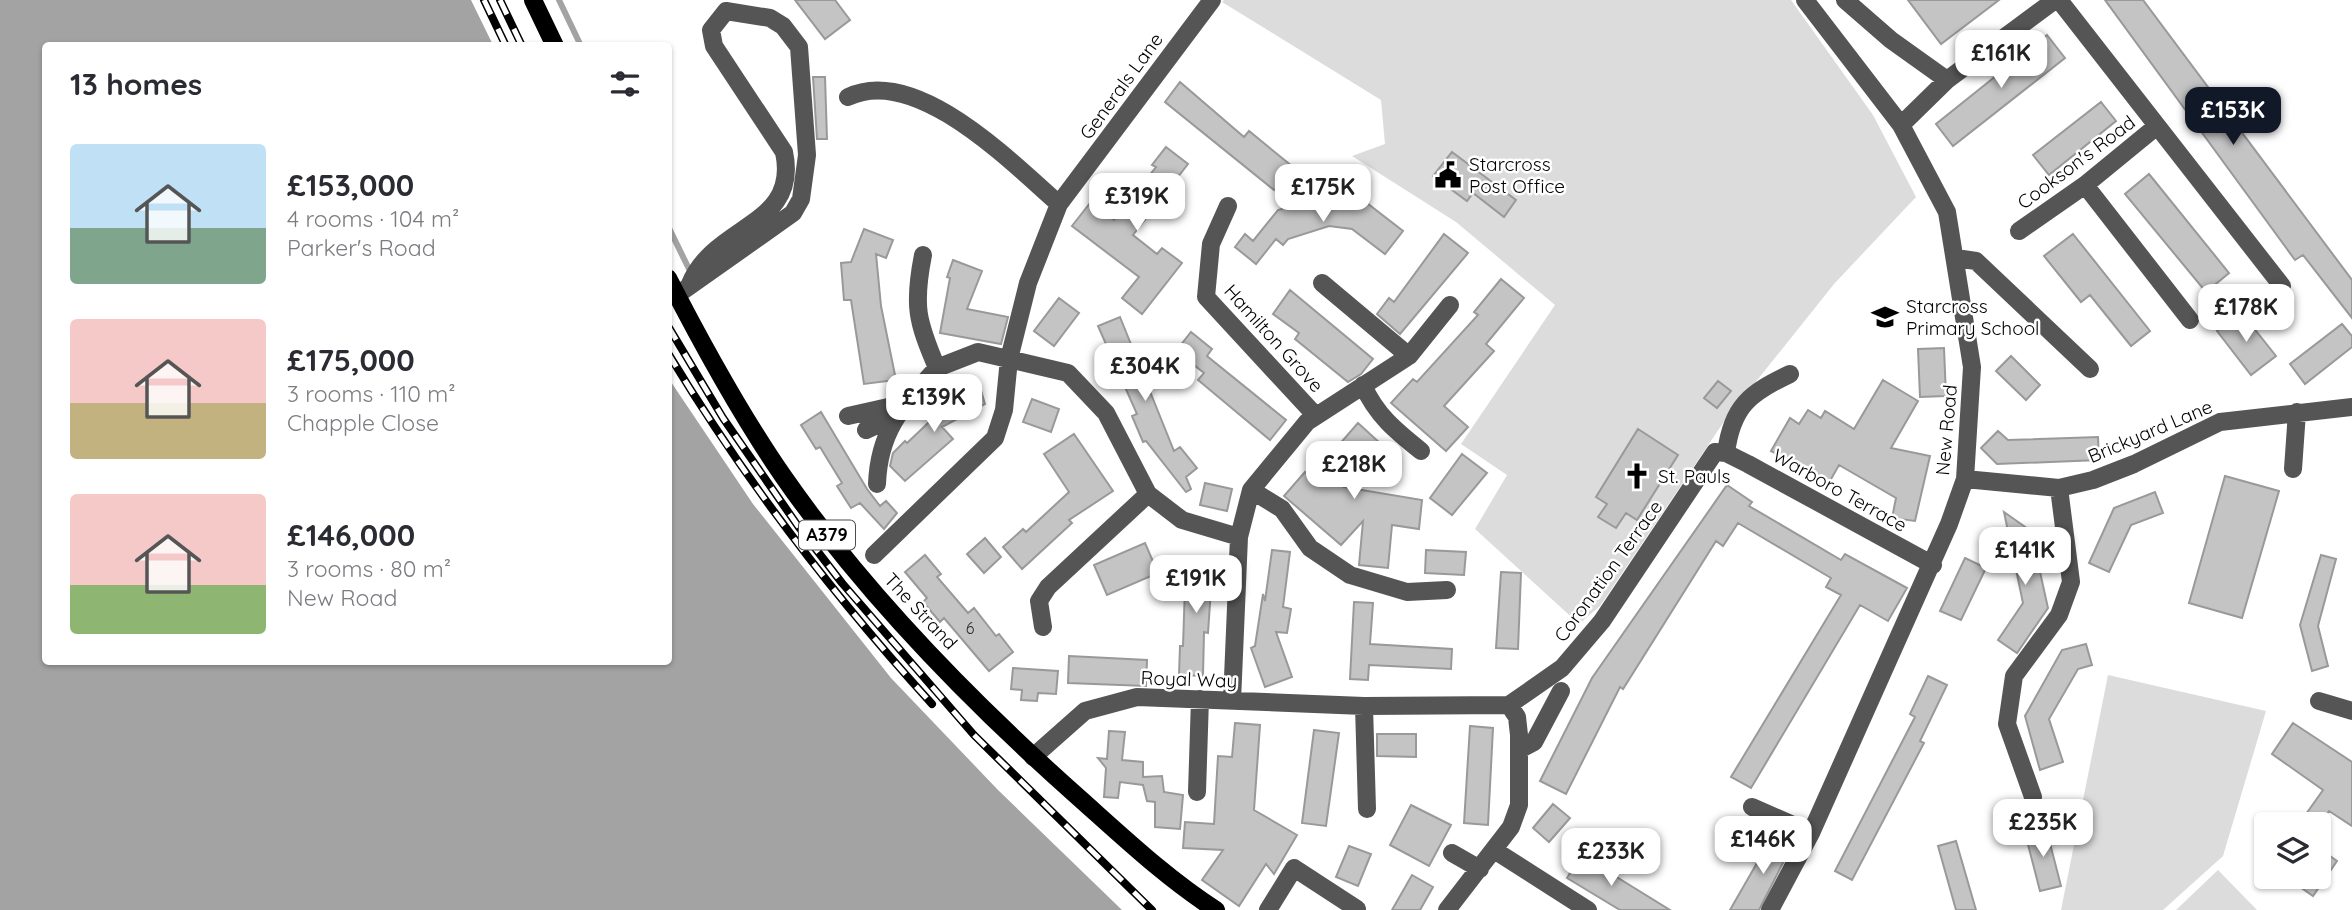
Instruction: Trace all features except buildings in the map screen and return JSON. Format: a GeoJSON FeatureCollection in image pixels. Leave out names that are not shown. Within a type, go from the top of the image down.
{"type":"FeatureCollection","features":[{"type":"Feature","properties":{"kind":"main road"},"geometry":{"type":"LineString","coordinates":[[533,0],[553,42]]}},
{"type":"Feature","properties":{"kind":"main road","name":"The Strand"},"geometry":{"type":"LineString","coordinates":[[679,286],[743,412],[782,475],[886,607],[1033,757],[1162,871],[1216,910]]}},
{"type":"Feature","properties":{"kind":"street","name":"Generals Lane"},"geometry":{"type":"LineString","coordinates":[[874,555],[995,438],[1003,410],[1009,359],[1028,284],[1059,204],[1212,0]]}},
{"type":"Feature","properties":{"kind":"street","name":"New Road"},"geometry":{"type":"LineString","coordinates":[[1770,910],[1811,833],[1933,565],[1965,478],[1972,367],[1947,212],[1901,125],[1805,0]]}},
{"type":"Feature","properties":{"kind":"street"},"geometry":{"type":"LineString","coordinates":[[1845,0],[1891,40],[1947,80]]}},
{"type":"Feature","properties":{"kind":"street"},"geometry":{"type":"LineString","coordinates":[[1901,125],[1947,80],[2057,0],[2281,286]]}},
{"type":"Feature","properties":{"kind":"street"},"geometry":{"type":"LineString","coordinates":[[726,11],[756,13],[783,26],[799,47],[807,155],[801,199],[793,213],[679,286],[709,253],[767,214],[779,202],[785,186],[787,168],[784,152],[714,46],[711,30],[726,11]]}},
{"type":"Feature","properties":{"kind":"street"},"geometry":{"type":"LineString","coordinates":[[848,97],[876,89],[931,106],[968,125],[1059,204]]}},
{"type":"Feature","properties":{"kind":"street","name":"Cookson's Road"},"geometry":{"type":"LineString","coordinates":[[2019,231],[2085,186],[2157,126]]}},
{"type":"Feature","properties":{"kind":"street"},"geometry":{"type":"LineString","coordinates":[[2085,186],[2190,320]]}},
{"type":"Feature","properties":{"kind":"street","name":"Hamilton Grove"},"geometry":{"type":"LineString","coordinates":[[1228,206],[1211,244],[1206,297],[1316,416]]}},
{"type":"Feature","properties":{"kind":"street"},"geometry":{"type":"LineString","coordinates":[[923,256],[916,291],[918,325],[937,368]]}},
{"type":"Feature","properties":{"kind":"street"},"geometry":{"type":"LineString","coordinates":[[1956,258],[1976,261],[2091,369]]}},
{"type":"Feature","properties":{"kind":"street"},"geometry":{"type":"LineString","coordinates":[[1322,283],[1409,356]]}},
{"type":"Feature","properties":{"kind":"street"},"geometry":{"type":"LineString","coordinates":[[1232,701],[1239,537],[1251,491],[1307,422],[1409,356],[1450,305]]}},
{"type":"Feature","properties":{"kind":"street"},"geometry":{"type":"LineString","coordinates":[[877,484],[878,458],[887,430],[902,409],[937,368],[978,352],[1068,373],[1106,413],[1148,494],[1182,520],[1239,537]]}},
{"type":"Feature","properties":{"kind":"street"},"geometry":{"type":"LineString","coordinates":[[1726,453],[1732,425],[1746,398],[1790,374]]}},
{"type":"Feature","properties":{"kind":"street"},"geometry":{"type":"LineString","coordinates":[[1363,385],[1371,405],[1384,422],[1421,451]]}},
{"type":"Feature","properties":{"kind":"street","name":"Brickyard Lane"},"geometry":{"type":"LineString","coordinates":[[1965,478],[2059,488],[2093,480],[2134,464],[2220,422],[2352,407]]}},
{"type":"Feature","properties":{"kind":"street"},"geometry":{"type":"LineString","coordinates":[[848,416],[902,409]]}},
{"type":"Feature","properties":{"kind":"street"},"geometry":{"type":"LineString","coordinates":[[866,430],[902,409]]}},
{"type":"Feature","properties":{"kind":"street"},"geometry":{"type":"LineString","coordinates":[[2293,470],[2297,412]]}},
{"type":"Feature","properties":{"kind":"street","name":"Coronation Terrace"},"geometry":{"type":"LineString","coordinates":[[1509,705],[1562,668],[1602,621],[1715,452],[1726,453]]}},
{"type":"Feature","properties":{"kind":"street","name":"Warboro Terrace"},"geometry":{"type":"LineString","coordinates":[[1726,453],[1933,565]]}},
{"type":"Feature","properties":{"kind":"street"},"geometry":{"type":"LineString","coordinates":[[2033,797],[2007,724],[2014,676],[2059,615],[2071,582],[2059,488]]}},
{"type":"Feature","properties":{"kind":"street"},"geometry":{"type":"LineString","coordinates":[[1251,491],[1282,509],[1310,548],[1350,575],[1407,592],[1447,590]]}},
{"type":"Feature","properties":{"kind":"street"},"geometry":{"type":"LineString","coordinates":[[1043,627],[1039,601],[1048,587],[1148,494]]}},
{"type":"Feature","properties":{"kind":"street"},"geometry":{"type":"LineString","coordinates":[[1519,750],[1534,742],[1561,691]]}},
{"type":"Feature","properties":{"kind":"street","name":"Royal Way"},"geometry":{"type":"LineString","coordinates":[[1033,757],[1068,724],[1094,707],[1136,697],[1364,706],[1509,705]]}},
{"type":"Feature","properties":{"kind":"street"},"geometry":{"type":"LineString","coordinates":[[1198,792],[1200,699]]}},
{"type":"Feature","properties":{"kind":"street"},"geometry":{"type":"LineString","coordinates":[[2319,701],[2352,711]]}},
{"type":"Feature","properties":{"kind":"street"},"geometry":{"type":"LineString","coordinates":[[1447,910],[1511,827],[1518,805],[1517,717],[1509,705]]}},
{"type":"Feature","properties":{"kind":"street"},"geometry":{"type":"LineString","coordinates":[[1364,706],[1367,809]]}},
{"type":"Feature","properties":{"kind":"street"},"geometry":{"type":"LineString","coordinates":[[1752,807],[1811,833]]}},
{"type":"Feature","properties":{"kind":"street"},"geometry":{"type":"LineString","coordinates":[[1494,850],[1588,910]]}},
{"type":"Feature","properties":{"kind":"street"},"geometry":{"type":"LineString","coordinates":[[1452,852],[1480,869]]}},
{"type":"Feature","properties":{"kind":"street"},"geometry":{"type":"LineString","coordinates":[[1268,910],[1294,868],[1357,909]]}},
{"type":"Feature","properties":{"kind":"shaded area"},"geometry":{"type":"Polygon","coordinates":[[[0,0],[471,0],[492,42],[42,42],[42,665],[672,665],[672,383],[753,504],[891,678],[998,790],[1122,910],[0,910],[0,0]]]}},
{"type":"Feature","properties":{"kind":"shaded area"},"geometry":{"type":"Polygon","coordinates":[[[1791,0],[1873,115],[1916,197],[1834,284],[1723,423],[1600,606],[1579,624],[1475,529],[1507,475],[1461,444],[1555,305],[1456,222],[1352,156],[1385,144],[1381,100],[1222,2],[1791,0]]]}},
{"type":"Feature","properties":{"kind":"shaded area"},"geometry":{"type":"Polygon","coordinates":[[[2108,675],[2266,711],[2223,856],[2163,910],[2061,910],[2108,675]]]}},
{"type":"Feature","properties":{"kind":"shaded area"},"geometry":{"type":"Polygon","coordinates":[[[2218,870],[2257,910],[2176,910],[2218,870]]]}},
{"type":"Feature","properties":{"kind":"waterway"},"geometry":{"type":"LineString","coordinates":[[559,0],[579,42]]}},
{"type":"Feature","properties":{"kind":"waterway"},"geometry":{"type":"LineString","coordinates":[[672,234],[689,269]]}},
{"type":"Feature","properties":{"kind":"railway"},"geometry":{"type":"LineString","coordinates":[[484,0],[504,42]]}},
{"type":"Feature","properties":{"kind":"railway"},"geometry":{"type":"LineString","coordinates":[[500,0],[520,42]]}},
{"type":"Feature","properties":{"kind":"railway"},"geometry":{"type":"LineString","coordinates":[[672,333],[723,418],[798,526],[842,583],[974,735],[1152,910]]}},
{"type":"Feature","properties":{"kind":"railway"},"geometry":{"type":"LineString","coordinates":[[672,359],[727,446],[791,535],[895,663],[932,704]]}},
{"type":"Feature","properties":{"kind":"place","name":"Starcross Post Office"},"geometry":{"type":"Point","coordinates":[1448,175]}},
{"type":"Feature","properties":{"kind":"place","name":"Starcross Primary School"},"geometry":{"type":"Point","coordinates":[1885,317]}},
{"type":"Feature","properties":{"kind":"place","name":"St. Pauls"},"geometry":{"type":"Point","coordinates":[1637,476]}}]}
